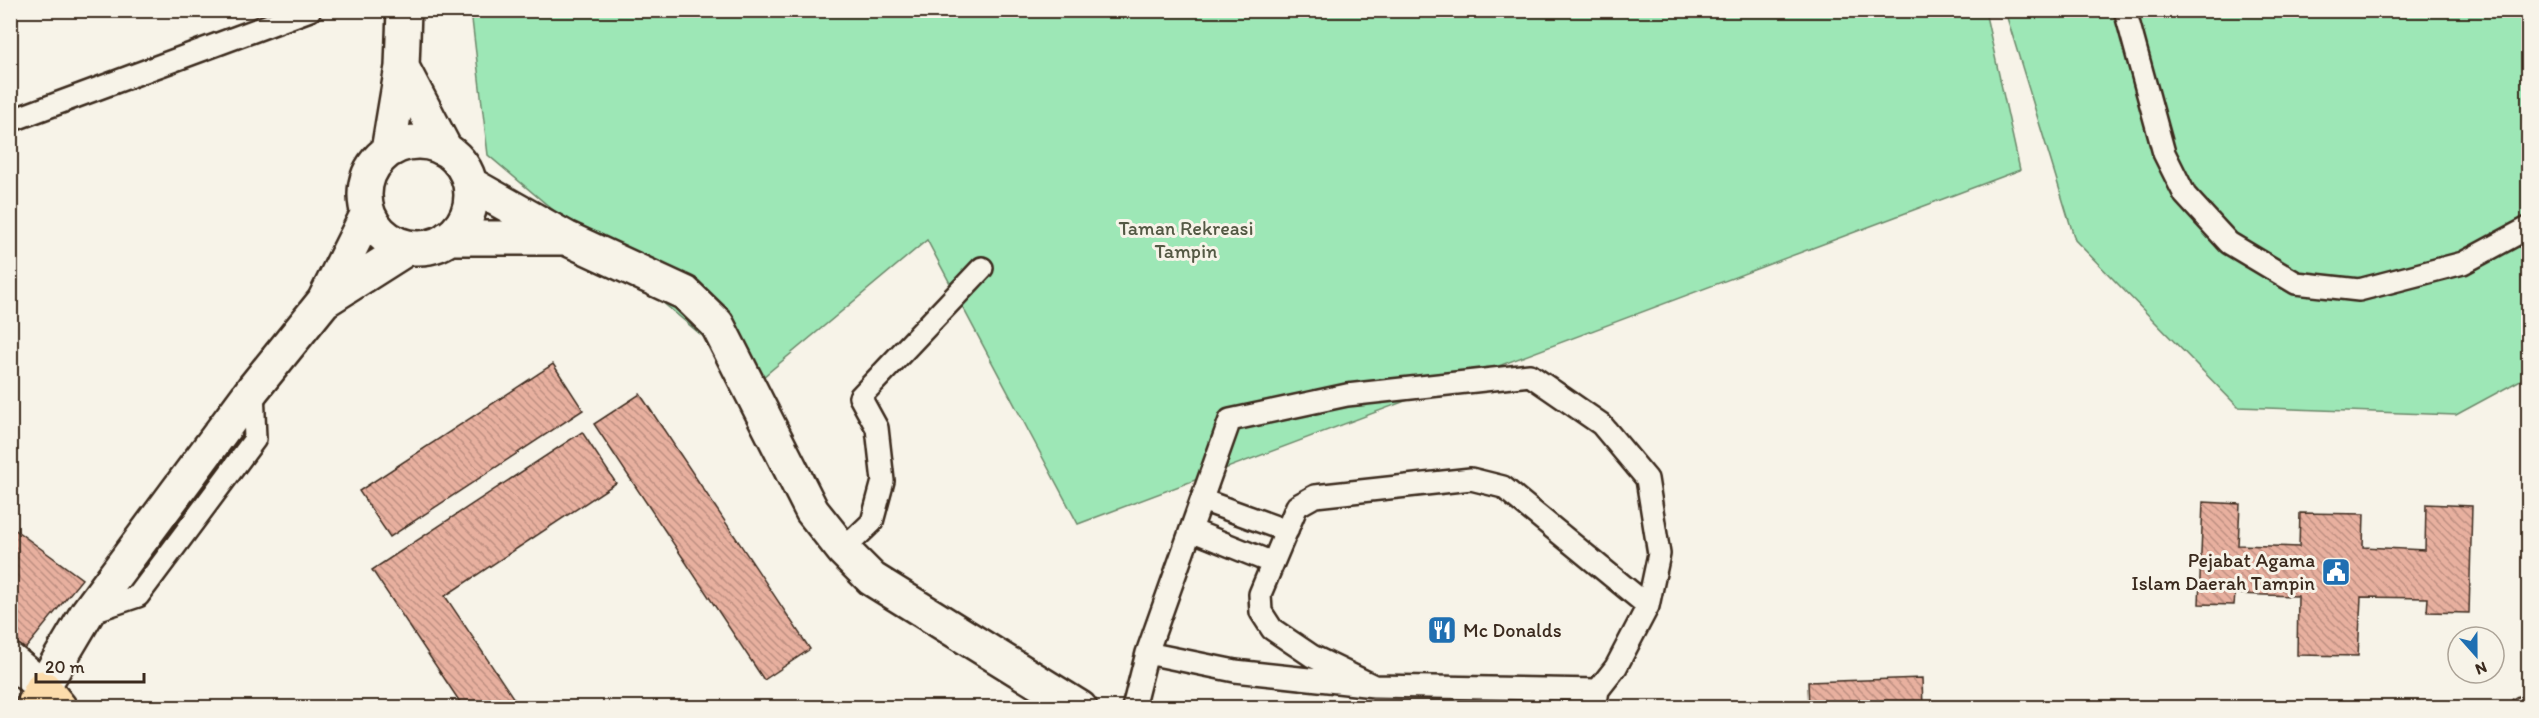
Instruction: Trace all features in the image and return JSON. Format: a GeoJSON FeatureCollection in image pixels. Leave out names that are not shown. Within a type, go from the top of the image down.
{"type":"FeatureCollection","features":[{"type":"Feature","properties":{"kind":"street"},"geometry":{"type":"LineString","coordinates":[[388,151],[402,67],[404,10]]}},
{"type":"Feature","properties":{"kind":"street"},"geometry":{"type":"LineString","coordinates":[[402,67],[445,149]]}},
{"type":"Feature","properties":{"kind":"street"},"geometry":{"type":"LineString","coordinates":[[417,142],[431,143],[457,158],[466,170],[471,199],[468,214],[448,238],[436,245],[409,247],[392,241],[377,229],[368,213],[365,196],[367,179],[375,164],[388,151],[417,142]]}},
{"type":"Feature","properties":{"kind":"street"},"geometry":{"type":"LineString","coordinates":[[470,184],[566,238],[685,293],[717,324],[812,511],[843,550],[872,579],[1080,708]]}},
{"type":"Feature","properties":{"kind":"street"},"geometry":{"type":"LineString","coordinates":[[10,660],[44,702],[87,613],[253,389],[324,301],[368,213]]}},
{"type":"Feature","properties":{"kind":"street"},"geometry":{"type":"LineString","coordinates":[[448,238],[566,238]]}},
{"type":"Feature","properties":{"kind":"street"},"geometry":{"type":"LineString","coordinates":[[324,301],[409,247]]}},
{"type":"Feature","properties":{"kind":"lane"},"geometry":{"type":"LineString","coordinates":[[10,121],[310,10]]}},
{"type":"Feature","properties":{"kind":"lane"},"geometry":{"type":"LineString","coordinates":[[2125,10],[2164,153],[2185,195],[2229,243],[2296,283],[2360,290],[2463,263],[2529,228]]}},
{"type":"Feature","properties":{"kind":"lane"},"geometry":{"type":"LineString","coordinates":[[843,550],[872,522],[883,481],[877,428],[860,397],[982,268]]}},
{"type":"Feature","properties":{"kind":"lane"},"geometry":{"type":"LineString","coordinates":[[1133,708],[1147,653],[1230,420],[1347,395],[1530,375],[1601,424],[1647,479],[1659,554],[1648,606],[1597,699],[1374,686],[1235,671],[1147,653]]}},
{"type":"Feature","properties":{"kind":"lane"},"geometry":{"type":"LineString","coordinates":[[1374,686],[1312,656],[1272,629],[1261,612],[1260,594],[1297,506],[1315,496],[1471,479],[1503,487],[1648,606]]}},
{"type":"Feature","properties":{"kind":"lane"},"geometry":{"type":"LineString","coordinates":[[1202,500],[1287,531]]}},
{"type":"Feature","properties":{"kind":"lane"},"geometry":{"type":"LineString","coordinates":[[1191,530],[1274,563]]}},
{"type":"Feature","properties":{"kind":"lane"},"geometry":{"type":"LineString","coordinates":[[2521,708],[2529,707]]}},
{"type":"Feature","properties":{"kind":"green space","name":"Taman Rekreasi Tampin"},"geometry":{"type":"Polygon","coordinates":[[[471,11],[1985,11],[2020,170],[1078,524],[927,240],[757,382],[488,155],[471,11]]]}},
{"type":"Feature","properties":{"kind":"green space"},"geometry":{"type":"Polygon","coordinates":[[[2005,11],[2528,11],[2528,376],[2456,415],[2238,407],[2075,240],[2005,11]]]}},
{"type":"Feature","properties":{"kind":"building"},"geometry":{"type":"Polygon","coordinates":[[[553,364],[583,410],[390,537],[359,491],[553,364]]]}},
{"type":"Feature","properties":{"kind":"building"},"geometry":{"type":"Polygon","coordinates":[[[640,394],[810,649],[764,680],[594,424],[640,394]]]}},
{"type":"Feature","properties":{"kind":"building"},"geometry":{"type":"Polygon","coordinates":[[[582,432],[616,483],[445,596],[520,708],[464,708],[372,570],[582,432]]]}},
{"type":"Feature","properties":{"kind":"building","name":"Pejabat Agama Islam Daerah Tampin"},"geometry":{"type":"Polygon","coordinates":[[[2203,502],[2240,504],[2238,545],[2299,547],[2300,513],[2364,514],[2363,547],[2425,550],[2426,504],[2472,506],[2469,613],[2427,612],[2428,598],[2361,597],[2358,656],[2297,655],[2298,596],[2235,594],[2234,605],[2199,604],[2203,502]]]}},
{"type":"Feature","properties":{"kind":"building"},"geometry":{"type":"Polygon","coordinates":[[[10,526],[82,579],[22,653],[10,641],[10,526]]]}},
{"type":"Feature","properties":{"kind":"building"},"geometry":{"type":"Polygon","coordinates":[[[1922,678],[1923,708],[1809,708],[1808,682],[1922,678]]]}},
{"type":"Feature","properties":{"kind":"place","name":"Pejabat Agama Islam Daerah Tampin"},"geometry":{"type":"Point","coordinates":[2336,572]}},
{"type":"Feature","properties":{"kind":"place","name":"Mc Donalds"},"geometry":{"type":"Point","coordinates":[1442,630]}}]}
